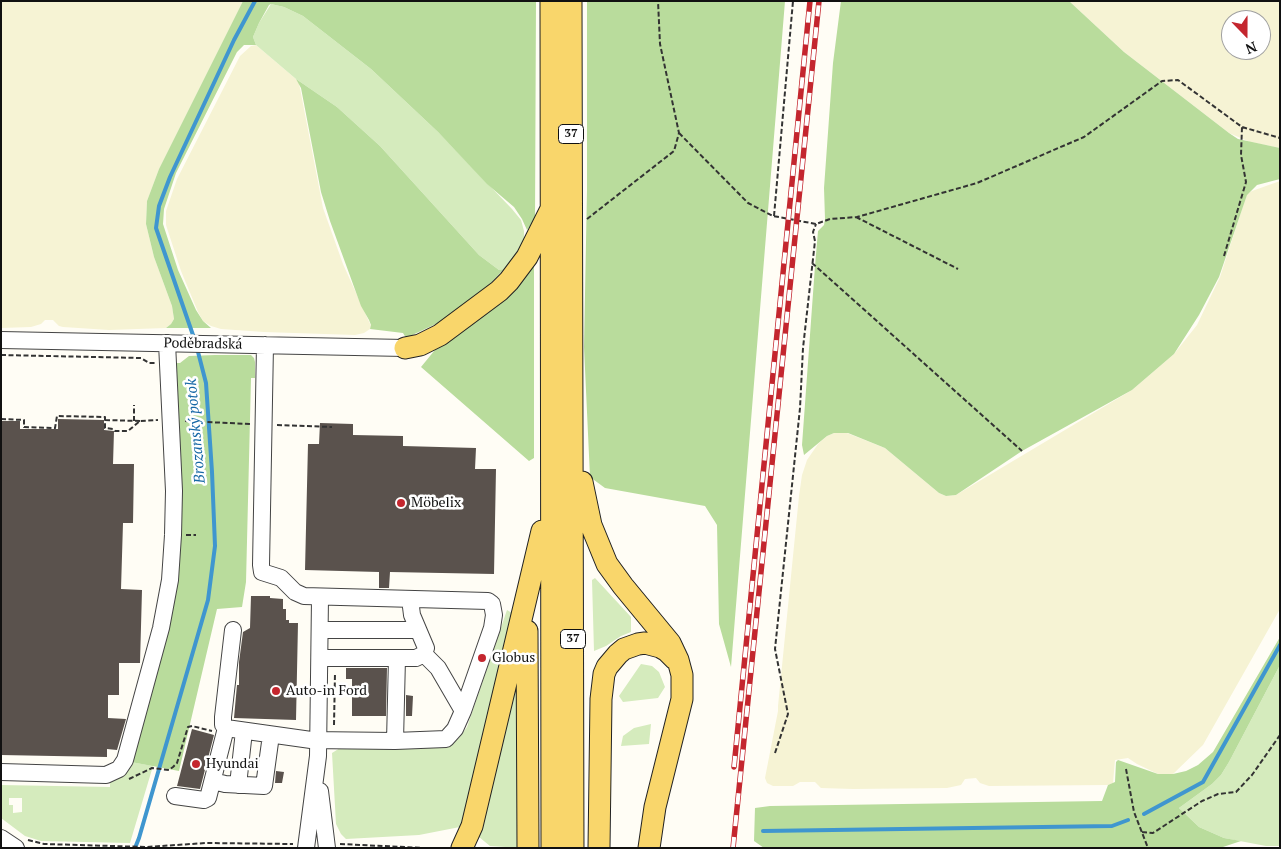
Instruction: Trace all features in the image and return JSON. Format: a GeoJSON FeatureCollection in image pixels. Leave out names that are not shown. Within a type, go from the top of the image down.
{"type":"FeatureCollection","features":[{"type":"Feature","properties":{"kind":"main road","name":"37"},"geometry":{"type":"LineString","coordinates":[[551,1],[552,848]]}},
{"type":"Feature","properties":{"kind":"main road","name":"37"},"geometry":{"type":"LineString","coordinates":[[571,1],[573,848]]}},
{"type":"Feature","properties":{"kind":"main road"},"geometry":{"type":"LineString","coordinates":[[406,348],[420,345],[440,335],[499,291],[527,257],[552,206]]}},
{"type":"Feature","properties":{"kind":"main road"},"geometry":{"type":"LineString","coordinates":[[572,430],[588,512],[601,551],[623,586],[670,643],[678,660],[682,675],[682,699],[655,806],[649,848]]}},
{"type":"Feature","properties":{"kind":"main road"},"geometry":{"type":"LineString","coordinates":[[462,848],[472,826],[527,598],[551,479]]}},
{"type":"Feature","properties":{"kind":"main road"},"geometry":{"type":"LineString","coordinates":[[527,598],[528,848]]}},
{"type":"Feature","properties":{"kind":"main road"},"geometry":{"type":"LineString","coordinates":[[599,848],[601,699],[602,682],[607,667],[624,649],[645,643],[660,646],[667,650],[674,657],[682,675]]}},
{"type":"Feature","properties":{"kind":"street","name":"Poděbradská"},"geometry":{"type":"LineString","coordinates":[[1,340],[406,348]]}},
{"type":"Feature","properties":{"kind":"street"},"geometry":{"type":"LineString","coordinates":[[1,772],[102,775],[119,769],[124,763],[161,628],[170,580],[174,491],[167,343]]}},
{"type":"Feature","properties":{"kind":"street"},"geometry":{"type":"LineString","coordinates":[[225,731],[244,731],[270,735],[318,748],[396,741],[446,739],[455,729],[463,711],[492,628],[494,615],[492,604],[488,601],[320,598],[300,595],[281,578],[264,574],[261,569],[266,345]]}},
{"type":"Feature","properties":{"kind":"street"},"geometry":{"type":"LineString","coordinates":[[320,598],[319,787],[332,846]]}},
{"type":"Feature","properties":{"kind":"street"},"geometry":{"type":"LineString","coordinates":[[320,658],[416,658],[424,654],[426,650],[425,644],[412,615],[410,599]]}},
{"type":"Feature","properties":{"kind":"street"},"geometry":{"type":"LineString","coordinates":[[175,796],[206,800],[209,797],[225,731],[223,717],[233,630]]}},
{"type":"Feature","properties":{"kind":"street"},"geometry":{"type":"LineString","coordinates":[[320,630],[418,630]]}},
{"type":"Feature","properties":{"kind":"street"},"geometry":{"type":"LineString","coordinates":[[424,654],[438,668],[463,711]]}},
{"type":"Feature","properties":{"kind":"street"},"geometry":{"type":"LineString","coordinates":[[396,741],[397,658]]}},
{"type":"Feature","properties":{"kind":"street"},"geometry":{"type":"LineString","coordinates":[[238,785],[244,731]]}},
{"type":"Feature","properties":{"kind":"street"},"geometry":{"type":"LineString","coordinates":[[213,781],[238,785],[264,786],[270,735]]}},
{"type":"Feature","properties":{"kind":"street"},"geometry":{"type":"LineString","coordinates":[[302,846],[318,748]]}},
{"type":"Feature","properties":{"kind":"street"},"geometry":{"type":"LineString","coordinates":[[1,838],[21,843]]}},
{"type":"Feature","properties":{"kind":"path"},"geometry":{"type":"LineString","coordinates":[[572,232],[674,151],[679,134],[660,44],[658,1]]}},
{"type":"Feature","properties":{"kind":"path"},"geometry":{"type":"LineString","coordinates":[[774,216],[793,1]]}},
{"type":"Feature","properties":{"kind":"path"},"geometry":{"type":"LineString","coordinates":[[679,134],[748,203],[774,216],[816,224],[830,219],[856,217],[977,183],[1084,136],[1162,81],[1178,80],[1242,127],[1280,138]]}},
{"type":"Feature","properties":{"kind":"path"},"geometry":{"type":"LineString","coordinates":[[1224,256],[1246,182],[1241,155],[1242,127]]}},
{"type":"Feature","properties":{"kind":"path"},"geometry":{"type":"LineString","coordinates":[[856,217],[958,269]]}},
{"type":"Feature","properties":{"kind":"path"},"geometry":{"type":"LineString","coordinates":[[775,753],[788,714],[775,649],[800,408],[803,348],[816,224]]}},
{"type":"Feature","properties":{"kind":"path"},"geometry":{"type":"LineString","coordinates":[[812,263],[1022,451]]}},
{"type":"Feature","properties":{"kind":"path"},"geometry":{"type":"LineString","coordinates":[[1,355],[141,358],[149,363],[167,363]]}},
{"type":"Feature","properties":{"kind":"path"},"geometry":{"type":"LineString","coordinates":[[134,405],[134,421]]}},
{"type":"Feature","properties":{"kind":"path"},"geometry":{"type":"LineString","coordinates":[[1,419],[24,420],[24,427],[54,428],[57,416],[105,417],[105,420],[217,422]]}},
{"type":"Feature","properties":{"kind":"path"},"geometry":{"type":"LineString","coordinates":[[105,420],[105,428],[115,431],[128,431],[140,421]]}},
{"type":"Feature","properties":{"kind":"path"},"geometry":{"type":"LineString","coordinates":[[152,768],[167,770],[177,763],[188,727],[225,731]]}},
{"type":"Feature","properties":{"kind":"path"},"geometry":{"type":"LineString","coordinates":[[1142,832],[1152,833],[1202,801],[1218,794],[1236,792],[1252,775],[1280,735]]}},
{"type":"Feature","properties":{"kind":"path"},"geometry":{"type":"LineString","coordinates":[[1126,769],[1134,812],[1148,848]]}},
{"type":"Feature","properties":{"kind":"path"},"geometry":{"type":"LineString","coordinates":[[21,843],[128,847],[206,843],[302,846]]}},
{"type":"Feature","properties":{"kind":"path"},"geometry":{"type":"LineString","coordinates":[[332,846],[425,848]]}},
{"type":"Feature","properties":{"kind":"shaded area"},"geometry":{"type":"Polygon","coordinates":[[[1,1],[243,1],[159,169],[147,201],[146,224],[154,257],[172,306],[174,319],[166,328],[109,330],[63,327],[53,320],[45,320],[41,324],[31,327],[1,328],[1,1]]]}},
{"type":"Feature","properties":{"kind":"shaded area"},"geometry":{"type":"Polygon","coordinates":[[[1069,1],[1280,1],[1280,148],[1250,142],[1229,133],[1124,52],[1069,1]]]}},
{"type":"Feature","properties":{"kind":"shaded area"},"geometry":{"type":"Polygon","coordinates":[[[256,45],[299,83],[323,208],[343,264],[371,326],[364,333],[355,335],[264,332],[221,329],[211,326],[203,321],[198,312],[181,271],[166,225],[166,211],[177,179],[240,56],[251,46],[256,45]]]}},
{"type":"Feature","properties":{"kind":"shaded area"},"geometry":{"type":"Polygon","coordinates":[[[1280,181],[1280,609],[1203,745],[1173,774],[1158,774],[1128,758],[1115,760],[1113,783],[1108,785],[989,786],[980,783],[976,778],[965,779],[961,785],[947,788],[853,789],[821,788],[815,782],[800,782],[793,786],[773,786],[767,783],[765,778],[778,711],[802,475],[807,460],[818,444],[834,433],[847,433],[885,448],[939,493],[946,496],[956,495],[1132,390],[1174,354],[1197,325],[1220,277],[1247,194],[1280,181]]]}},
{"type":"Feature","properties":{"kind":"green space"},"geometry":{"type":"Polygon","coordinates":[[[243,1],[536,1],[535,219],[527,230],[514,207],[487,184],[438,132],[371,69],[303,16],[284,7],[271,4],[253,37],[256,45],[244,45],[237,52],[176,173],[164,209],[163,224],[178,270],[196,310],[203,321],[211,328],[166,328],[174,319],[172,306],[154,257],[146,224],[147,201],[159,169],[243,1]]]}},
{"type":"Feature","properties":{"kind":"green space"},"geometry":{"type":"Polygon","coordinates":[[[587,1],[785,1],[731,667],[719,624],[717,525],[705,506],[605,488],[590,477],[584,347],[587,190],[587,1]]]}},
{"type":"Feature","properties":{"kind":"green space"},"geometry":{"type":"Polygon","coordinates":[[[841,1],[1069,1],[1124,52],[1229,133],[1238,139],[1280,148],[1280,179],[1257,185],[1247,195],[1219,277],[1199,315],[1174,354],[1132,390],[1022,451],[956,495],[946,496],[939,493],[885,448],[848,433],[834,433],[827,436],[804,455],[802,445],[815,266],[818,231],[824,225],[825,219],[824,188],[833,63],[841,1]]]}},
{"type":"Feature","properties":{"kind":"green space"},"geometry":{"type":"Polygon","coordinates":[[[271,4],[284,7],[303,16],[371,69],[438,132],[512,209],[521,220],[524,240],[515,259],[505,269],[499,270],[479,255],[380,146],[337,107],[296,79],[256,45],[253,37],[271,4]]]}},
{"type":"Feature","properties":{"kind":"green space"},"geometry":{"type":"Polygon","coordinates":[[[296,79],[337,107],[380,146],[479,255],[499,270],[504,269],[488,286],[440,322],[406,338],[403,333],[370,329],[371,325],[361,306],[321,192],[301,88],[296,79]]]}},
{"type":"Feature","properties":{"kind":"green space"},"geometry":{"type":"Polygon","coordinates":[[[534,265],[534,458],[529,461],[421,367],[439,345],[534,265]]]}},
{"type":"Feature","properties":{"kind":"green space"},"geometry":{"type":"Polygon","coordinates":[[[251,355],[255,362],[255,378],[251,378],[246,582],[242,607],[217,609],[179,771],[131,762],[163,636],[174,369],[177,363],[180,363],[189,356],[251,355]]]}},
{"type":"Feature","properties":{"kind":"green space"},"geometry":{"type":"Polygon","coordinates":[[[595,578],[631,617],[631,632],[594,651],[592,580],[595,578]]]}},
{"type":"Feature","properties":{"kind":"green space"},"geometry":{"type":"Polygon","coordinates":[[[507,610],[512,613],[465,826],[419,835],[346,839],[336,824],[332,753],[340,748],[452,743],[459,738],[467,727],[507,610]]]}},
{"type":"Feature","properties":{"kind":"green space"},"geometry":{"type":"Polygon","coordinates":[[[1280,637],[1280,665],[1229,762],[1221,775],[1212,784],[1179,808],[1199,827],[1224,838],[1241,841],[1220,848],[764,848],[754,841],[755,808],[770,806],[1102,801],[1108,785],[1115,782],[1116,762],[1118,760],[1158,774],[1173,774],[1186,771],[1198,765],[1213,752],[1280,637]]]}},
{"type":"Feature","properties":{"kind":"green space"},"geometry":{"type":"Polygon","coordinates":[[[521,647],[521,848],[490,846],[479,837],[521,647]]]}},
{"type":"Feature","properties":{"kind":"green space"},"geometry":{"type":"Polygon","coordinates":[[[641,664],[652,666],[659,672],[665,687],[658,698],[623,702],[619,696],[641,664]]]}},
{"type":"Feature","properties":{"kind":"green space"},"geometry":{"type":"Polygon","coordinates":[[[1280,665],[1280,846],[1266,846],[1224,838],[1199,827],[1179,808],[1212,784],[1221,775],[1280,665]]]}},
{"type":"Feature","properties":{"kind":"green space"},"geometry":{"type":"Polygon","coordinates":[[[651,724],[649,744],[621,746],[623,736],[634,728],[651,724]]]}},
{"type":"Feature","properties":{"kind":"green space"},"geometry":{"type":"Polygon","coordinates":[[[131,762],[153,766],[130,843],[41,841],[25,836],[1,818],[1,785],[110,787],[110,778],[131,762]],[[9,798],[9,805],[13,805],[13,813],[22,812],[22,798],[9,798]]]}},
{"type":"Feature","properties":{"kind":"building"},"geometry":{"type":"Polygon","coordinates":[[[58,419],[104,420],[104,430],[114,431],[113,464],[134,464],[133,523],[123,523],[121,589],[142,590],[140,663],[119,663],[119,695],[108,695],[108,718],[126,719],[117,750],[107,749],[107,757],[1,755],[1,421],[20,421],[20,429],[58,429],[58,419]]]}},
{"type":"Feature","properties":{"kind":"building","name":"Möbelix"},"geometry":{"type":"Polygon","coordinates":[[[320,423],[353,424],[353,435],[403,436],[403,446],[476,448],[475,469],[496,469],[494,574],[390,572],[389,588],[379,588],[379,572],[305,570],[308,444],[319,444],[320,423]]]}},
{"type":"Feature","properties":{"kind":"building"},"geometry":{"type":"Polygon","coordinates":[[[251,596],[270,596],[270,598],[283,599],[283,609],[286,609],[286,620],[289,620],[289,623],[298,623],[296,720],[234,718],[237,685],[239,685],[239,662],[243,632],[250,628],[251,596]]]}},
{"type":"Feature","properties":{"kind":"building"},"geometry":{"type":"Polygon","coordinates":[[[346,668],[387,668],[386,716],[352,716],[352,679],[346,679],[346,668]]]}},
{"type":"Feature","properties":{"kind":"building"},"geometry":{"type":"Polygon","coordinates":[[[406,695],[413,696],[412,716],[406,716],[406,695]]]}},
{"type":"Feature","properties":{"kind":"building"},"geometry":{"type":"Polygon","coordinates":[[[192,729],[214,735],[200,789],[177,786],[192,729]]]}},
{"type":"Feature","properties":{"kind":"building"},"geometry":{"type":"Polygon","coordinates":[[[276,771],[284,772],[282,783],[275,783],[276,771]]]}},
{"type":"Feature","properties":{"kind":"waterway","name":"Brozanský potok"},"geometry":{"type":"LineString","coordinates":[[194,338],[156,228],[159,206],[170,177],[234,40],[255,1]]}},
{"type":"Feature","properties":{"kind":"waterway","name":"Brozanský potok"},"geometry":{"type":"LineString","coordinates":[[135,848],[208,600],[215,546],[206,383],[197,348]]}},
{"type":"Feature","properties":{"kind":"waterway"},"geometry":{"type":"LineString","coordinates":[[1144,814],[1203,782],[1280,645]]}},
{"type":"Feature","properties":{"kind":"waterway"},"geometry":{"type":"LineString","coordinates":[[763,831],[1112,826],[1128,820]]}},
{"type":"Feature","properties":{"kind":"railway"},"geometry":{"type":"LineString","coordinates":[[734,767],[810,1]]}},
{"type":"Feature","properties":{"kind":"railway"},"geometry":{"type":"LineString","coordinates":[[733,848],[819,1]]}},
{"type":"Feature","properties":{"kind":"place","name":"Möbelix"},"geometry":{"type":"Point","coordinates":[401,503]}},
{"type":"Feature","properties":{"kind":"place","name":"Globus"},"geometry":{"type":"Point","coordinates":[482,658]}},
{"type":"Feature","properties":{"kind":"place","name":"Auto-in Ford"},"geometry":{"type":"Point","coordinates":[276,691]}},
{"type":"Feature","properties":{"kind":"place","name":"Hyundai"},"geometry":{"type":"Point","coordinates":[196,764]}}]}
